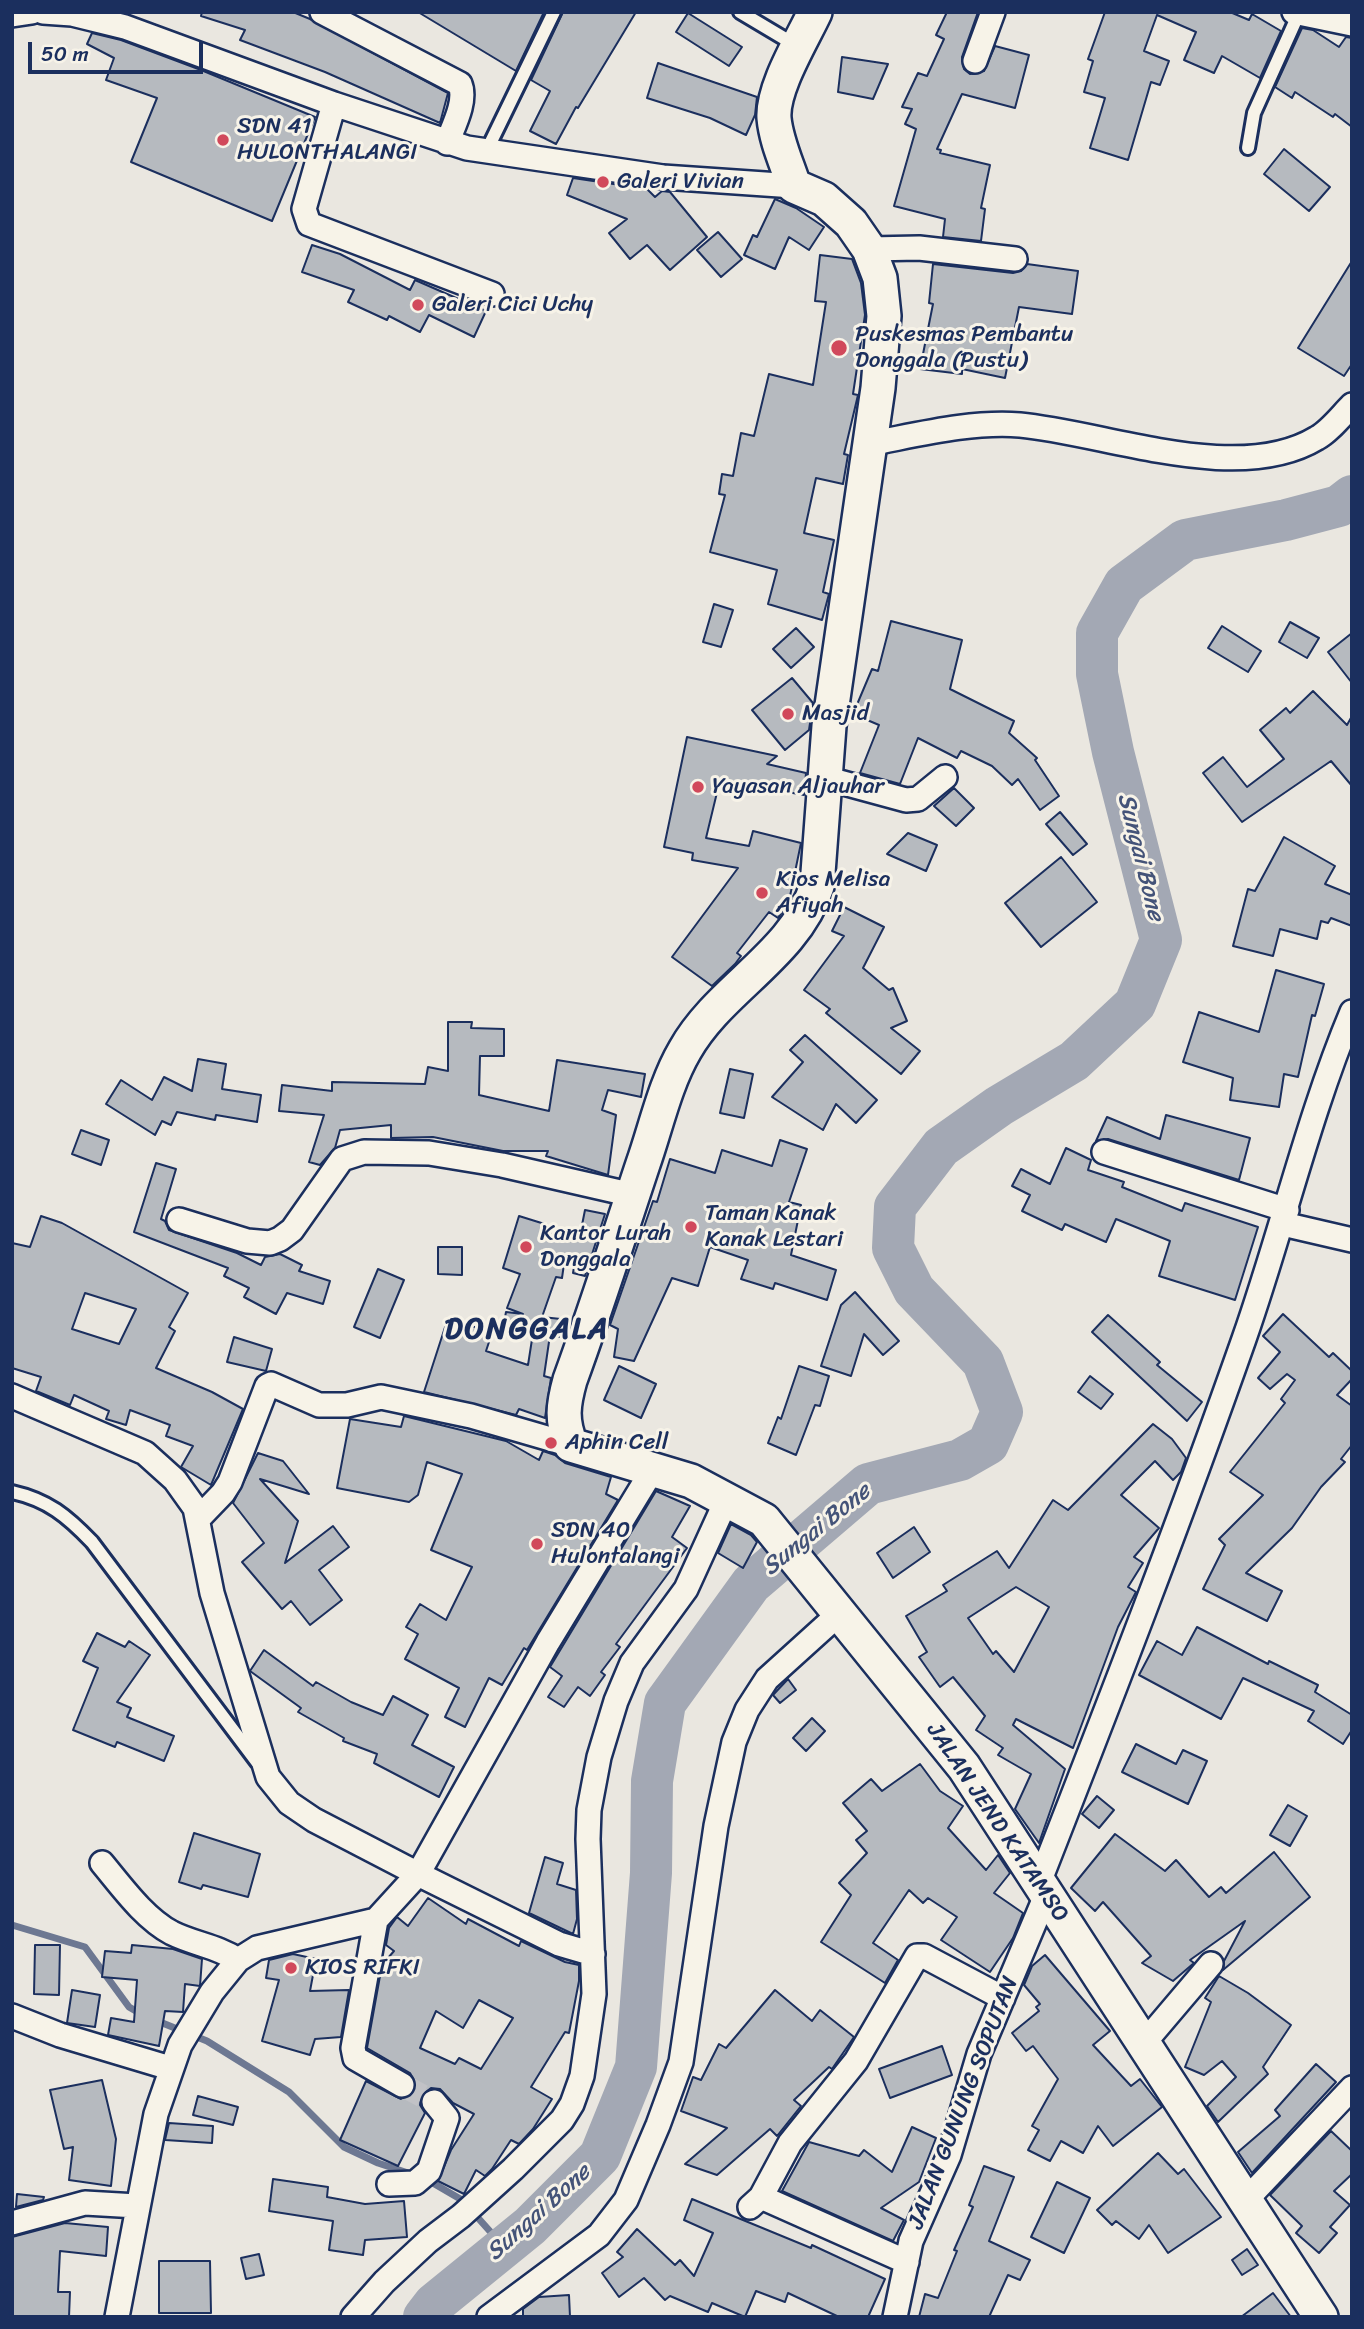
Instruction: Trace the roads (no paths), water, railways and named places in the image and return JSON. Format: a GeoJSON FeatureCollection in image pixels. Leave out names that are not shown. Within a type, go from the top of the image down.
{"type":"FeatureCollection","features":[{"type":"Feature","properties":{"kind":"street"},"geometry":{"type":"LineString","coordinates":[[12,15],[32,12]]}},
{"type":"Feature","properties":{"kind":"street"},"geometry":{"type":"LineString","coordinates":[[43,12],[128,20],[334,104],[447,143],[486,152],[663,177],[794,186],[824,200],[851,223],[869,248],[880,278],[884,316],[878,388],[839,640],[825,778],[820,868],[809,911],[790,937],[712,1015],[685,1050],[633,1195],[563,1408],[562,1418],[571,1445]]}},
{"type":"Feature","properties":{"kind":"street"},"geometry":{"type":"LineString","coordinates":[[322,12],[460,84],[462,89],[458,110],[447,143]]}},
{"type":"Feature","properties":{"kind":"street"},"geometry":{"type":"LineString","coordinates":[[794,186],[774,116],[778,91],[815,12]]}},
{"type":"Feature","properties":{"kind":"street"},"geometry":{"type":"LineString","coordinates":[[975,61],[993,12]]}},
{"type":"Feature","properties":{"kind":"street"},"geometry":{"type":"LineString","coordinates":[[1297,13],[1352,24]]}},
{"type":"Feature","properties":{"kind":"street"},"geometry":{"type":"LineString","coordinates":[[334,104],[304,209],[309,224],[492,294]]}},
{"type":"Feature","properties":{"kind":"street"},"geometry":{"type":"LineString","coordinates":[[869,248],[919,248],[1015,259]]}},
{"type":"Feature","properties":{"kind":"street"},"geometry":{"type":"LineString","coordinates":[[868,444],[963,427],[1018,425],[1068,432],[1129,447],[1219,456],[1272,456],[1318,438],[1352,405]]}},
{"type":"Feature","properties":{"kind":"street"},"geometry":{"type":"LineString","coordinates":[[825,778],[906,800],[918,799],[945,777]]}},
{"type":"Feature","properties":{"kind":"street","name":"JALAN GUNUNG SOPUTAN"},"geometry":{"type":"LineString","coordinates":[[895,2317],[911,2241],[949,2155],[979,2054],[1003,1998],[1165,1558],[1285,1217],[1332,1059],[1352,1012]]}},
{"type":"Feature","properties":{"kind":"street"},"geometry":{"type":"LineString","coordinates":[[179,1220],[247,1241],[270,1243],[292,1230],[342,1158],[364,1152],[429,1153],[502,1165],[633,1195]]}},
{"type":"Feature","properties":{"kind":"street"},"geometry":{"type":"LineString","coordinates":[[1104,1152],[1352,1240]]}},
{"type":"Feature","properties":{"kind":"street"},"geometry":{"type":"LineString","coordinates":[[198,1519],[230,1482],[267,1386],[271,1384],[319,1405],[347,1405],[381,1398],[471,1416],[571,1445]]}},
{"type":"Feature","properties":{"kind":"street"},"geometry":{"type":"LineString","coordinates":[[12,1396],[145,1453],[175,1480],[195,1508],[212,1593],[268,1777],[289,1802],[314,1819],[418,1874],[559,1944],[593,1954]]}},
{"type":"Feature","properties":{"kind":"street","name":"JALAN JEND KATAMSO"},"geometry":{"type":"LineString","coordinates":[[571,1445],[691,1481],[764,1520],[964,1767],[1245,2200],[1314,2313]]}},
{"type":"Feature","properties":{"kind":"street"},"geometry":{"type":"LineString","coordinates":[[402,2085],[355,2058],[353,2048],[376,1920],[418,1874],[548,1642],[653,1469]]}},
{"type":"Feature","properties":{"kind":"street"},"geometry":{"type":"LineString","coordinates":[[353,2317],[393,2274],[461,2216],[562,2120],[572,2104],[582,2076],[594,1994],[589,1810],[602,1746],[632,1662],[685,1589],[727,1499]]}},
{"type":"Feature","properties":{"kind":"street"},"geometry":{"type":"LineString","coordinates":[[489,2317],[599,2235],[626,2200],[681,2063],[716,1826],[734,1742],[747,1710],[767,1679],[837,1609]]}},
{"type":"Feature","properties":{"kind":"street"},"geometry":{"type":"LineString","coordinates":[[102,1863],[146,1913],[171,1933],[215,1947],[238,1960]]}},
{"type":"Feature","properties":{"kind":"street"},"geometry":{"type":"LineString","coordinates":[[117,2317],[156,2114],[180,2045],[212,1992],[238,1960],[257,1948],[376,1920]]}},
{"type":"Feature","properties":{"kind":"street"},"geometry":{"type":"LineString","coordinates":[[907,2262],[756,2202],[790,2143],[856,2061],[917,1956],[924,1956],[1003,1998]]}},
{"type":"Feature","properties":{"kind":"street"},"geometry":{"type":"LineString","coordinates":[[1144,2043],[1211,1964]]}},
{"type":"Feature","properties":{"kind":"street"},"geometry":{"type":"LineString","coordinates":[[12,2017],[60,2035],[170,2068]]}},
{"type":"Feature","properties":{"kind":"street"},"geometry":{"type":"LineString","coordinates":[[1245,2200],[1352,2088]]}},
{"type":"Feature","properties":{"kind":"street"},"geometry":{"type":"LineString","coordinates":[[389,2184],[422,2177],[447,2118],[434,2102]]}},
{"type":"Feature","properties":{"kind":"street"},"geometry":{"type":"LineString","coordinates":[[12,2223],[85,2203],[137,2206]]}},
{"type":"Feature","properties":{"kind":"lane"},"geometry":{"type":"LineString","coordinates":[[486,152],[554,12]]}},
{"type":"Feature","properties":{"kind":"lane"},"geometry":{"type":"LineString","coordinates":[[740,12],[798,47]]}},
{"type":"Feature","properties":{"kind":"lane"},"geometry":{"type":"LineString","coordinates":[[1248,148],[1254,113],[1297,13]]}},
{"type":"Feature","properties":{"kind":"lane"},"geometry":{"type":"LineString","coordinates":[[12,1492],[64,1513],[92,1542],[268,1777]]}},
{"type":"Feature","properties":{"kind":"waterway","name":"Sungai Bone"},"geometry":{"type":"LineString","coordinates":[[424,2317],[434,2304],[530,2226],[600,2156],[636,2067],[651,1873],[652,1781],[665,1703],[751,1584],[868,1484],[960,1460],[988,1444],[1002,1412],[983,1362],[914,1290],[893,1248],[895,1207],[941,1147],[999,1106],[1074,1061],[1135,1004],[1161,940],[1113,752],[1097,674],[1097,633],[1124,585],[1185,540],[1286,520],[1339,506],[1352,496]]}},
{"type":"Feature","properties":{"kind":"waterway"},"geometry":{"type":"LineString","coordinates":[[12,1925],[85,1947],[129,2007],[141,2014]]}},
{"type":"Feature","properties":{"kind":"waterway"},"geometry":{"type":"LineString","coordinates":[[155,2020],[207,2041],[289,2092],[344,2147],[378,2163],[411,2174]]}},
{"type":"Feature","properties":{"kind":"waterway"},"geometry":{"type":"LineString","coordinates":[[426,2179],[462,2200],[504,2247]]}},
{"type":"Feature","properties":{"kind":"tunnel"},"geometry":{"type":"LineString","coordinates":[[402,2085],[434,2102]]}},
{"type":"Feature","properties":{"kind":"place","name":"SDN 41 HULONTHALANGI"},"geometry":{"type":"Point","coordinates":[223,140]}},
{"type":"Feature","properties":{"kind":"place","name":"Galeri Vivian"},"geometry":{"type":"Point","coordinates":[603,182]}},
{"type":"Feature","properties":{"kind":"place","name":"Galeri Cici Uchy"},"geometry":{"type":"Point","coordinates":[418,305]}},
{"type":"Feature","properties":{"kind":"place","name":"Puskesmas Pembantu Donggala (Pustu)"},"geometry":{"type":"Point","coordinates":[839,348]}},
{"type":"Feature","properties":{"kind":"place","name":"Masjid"},"geometry":{"type":"Point","coordinates":[788,714]}},
{"type":"Feature","properties":{"kind":"place","name":"Yayasan Aljauhar"},"geometry":{"type":"Point","coordinates":[698,787]}},
{"type":"Feature","properties":{"kind":"place","name":"Kios Melisa Afiyah"},"geometry":{"type":"Point","coordinates":[762,893]}},
{"type":"Feature","properties":{"kind":"place","name":"Taman Kanak Kanak Lestari"},"geometry":{"type":"Point","coordinates":[691,1227]}},
{"type":"Feature","properties":{"kind":"place","name":"Kantor Lurah Donggala"},"geometry":{"type":"Point","coordinates":[526,1247]}},
{"type":"Feature","properties":{"kind":"place","name":"Aphin Cell"},"geometry":{"type":"Point","coordinates":[551,1443]}},
{"type":"Feature","properties":{"kind":"place","name":"SDN 40 Hulontalangi"},"geometry":{"type":"Point","coordinates":[537,1544]}},
{"type":"Feature","properties":{"kind":"place","name":"KIOS RIFKI"},"geometry":{"type":"Point","coordinates":[291,1968]}},
{"type":"Feature","properties":{"kind":"district","name":"DONGGALA"},"geometry":{"type":"Point","coordinates":[527,1330]}}]}
